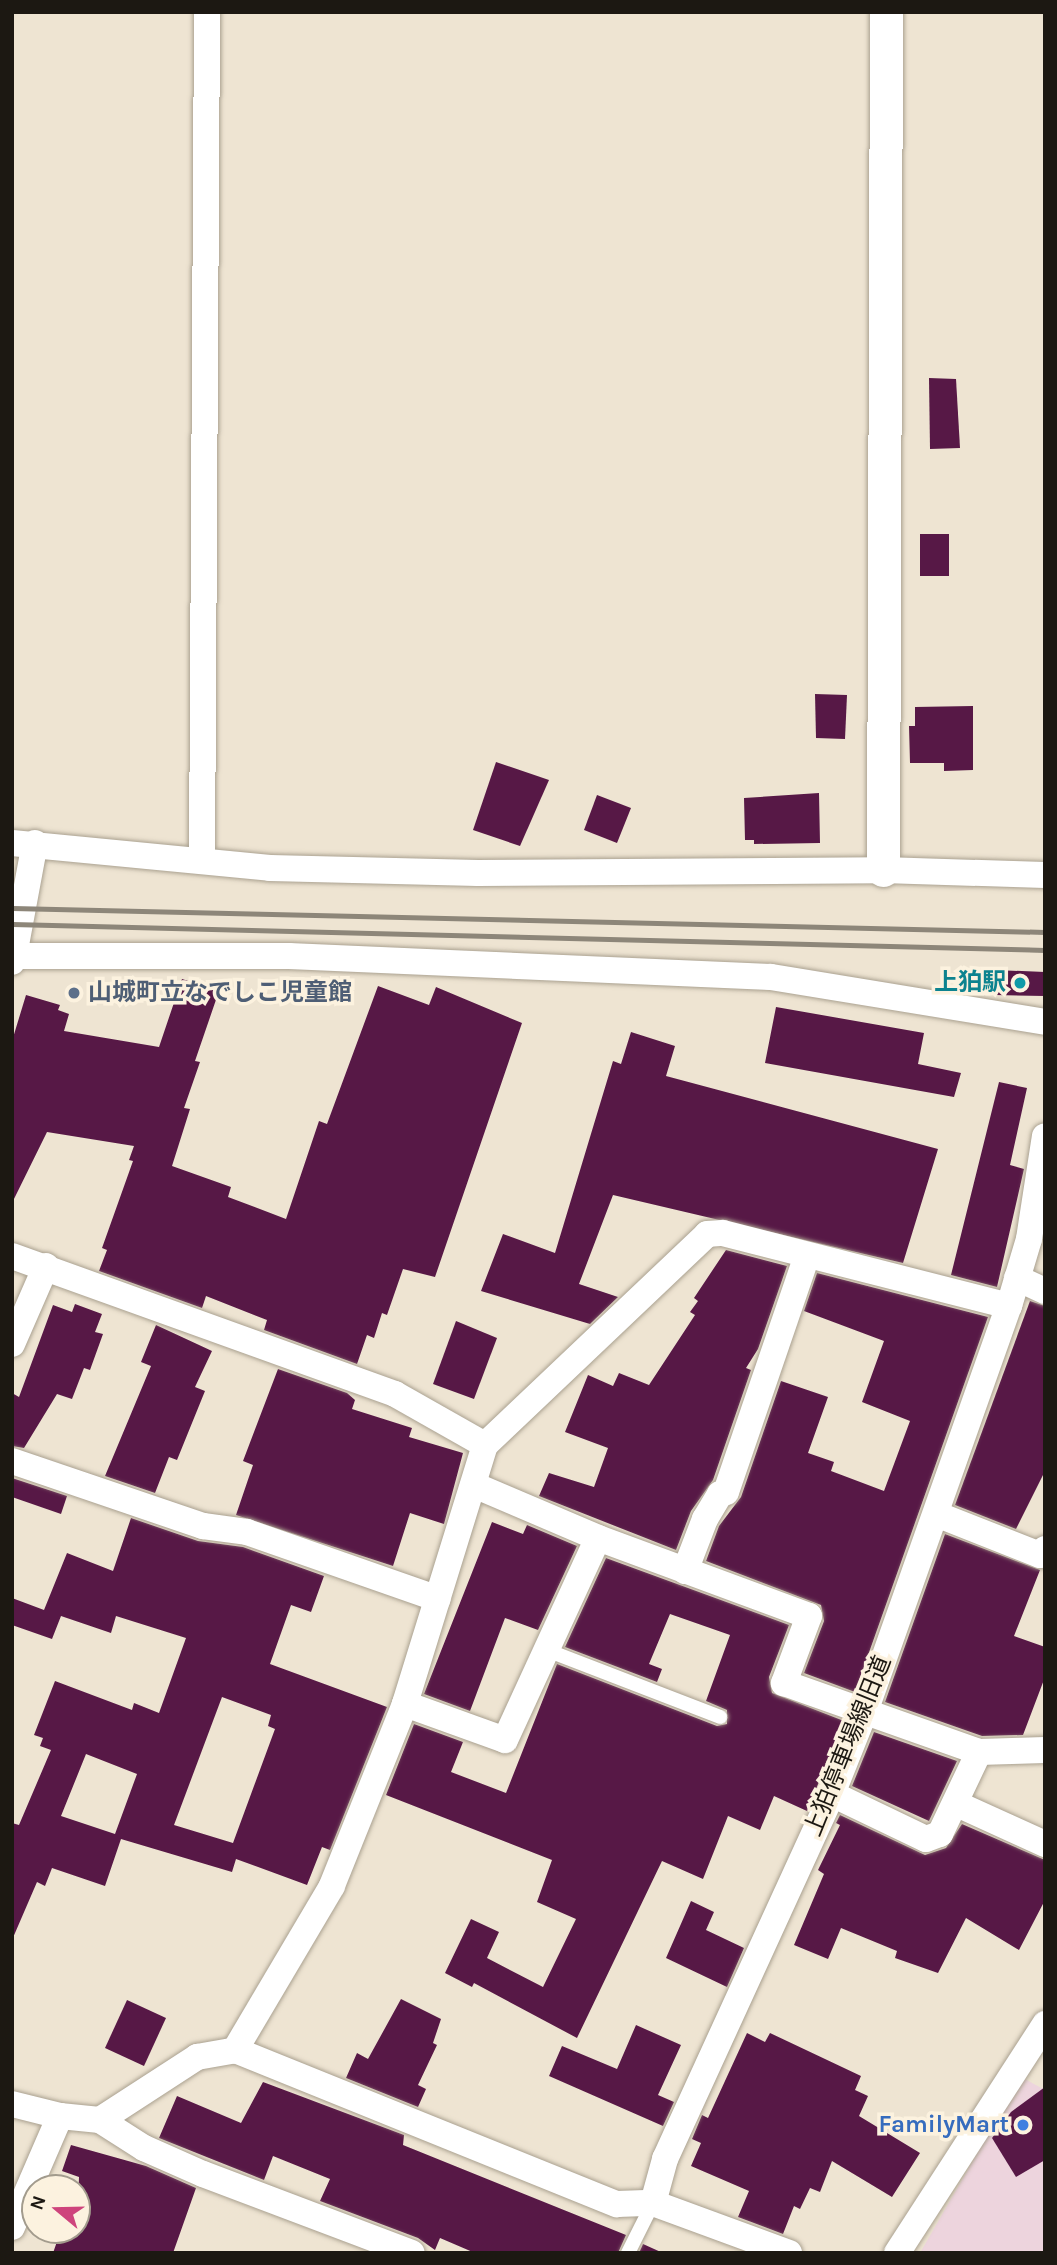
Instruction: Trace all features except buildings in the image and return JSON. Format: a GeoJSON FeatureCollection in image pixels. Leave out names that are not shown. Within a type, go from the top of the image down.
{"type":"FeatureCollection","features":[{"type":"Feature","properties":{"kind":"street"},"geometry":{"type":"LineString","coordinates":[[202,858],[207,12]]}},
{"type":"Feature","properties":{"kind":"street"},"geometry":{"type":"LineString","coordinates":[[883,870],[886,12]]}},
{"type":"Feature","properties":{"kind":"street"},"geometry":{"type":"LineString","coordinates":[[1045,876],[883,870],[464,872],[270,868],[202,858],[135,856],[24,843],[13,959],[289,956],[771,977],[1045,1022]]}},
{"type":"Feature","properties":{"kind":"street","name":"上狛停車場線旧道"},"geometry":{"type":"LineString","coordinates":[[653,2203],[665,2159],[832,1794],[866,1709],[1009,1306],[1029,1239],[1045,1136]]}},
{"type":"Feature","properties":{"kind":"street"},"geometry":{"type":"LineString","coordinates":[[235,2050],[332,1886],[405,1704],[485,1445],[707,1234],[723,1233],[1009,1306]]}},
{"type":"Feature","properties":{"kind":"street"},"geometry":{"type":"LineString","coordinates":[[685,1571],[705,1519],[720,1494],[726,1492],[807,1255]]}},
{"type":"Feature","properties":{"kind":"street"},"geometry":{"type":"LineString","coordinates":[[12,1256],[46,1266],[395,1394],[485,1445]]}},
{"type":"Feature","properties":{"kind":"street"},"geometry":{"type":"LineString","coordinates":[[12,1344],[46,1266]]}},
{"type":"Feature","properties":{"kind":"street"},"geometry":{"type":"LineString","coordinates":[[1017,1278],[1045,1291]]}},
{"type":"Feature","properties":{"kind":"street"},"geometry":{"type":"LineString","coordinates":[[12,1461],[203,1526],[247,1532],[438,1599]]}},
{"type":"Feature","properties":{"kind":"street"},"geometry":{"type":"LineString","coordinates":[[474,1485],[598,1538],[809,1616],[784,1683],[866,1709],[978,1752],[1045,1750]]}},
{"type":"Feature","properties":{"kind":"street"},"geometry":{"type":"LineString","coordinates":[[936,1514],[1040,1555],[1045,1549]]}},
{"type":"Feature","properties":{"kind":"street"},"geometry":{"type":"LineString","coordinates":[[405,1704],[505,1740],[544,1650],[551,1643],[598,1538]]}},
{"type":"Feature","properties":{"kind":"street"},"geometry":{"type":"LineString","coordinates":[[832,1794],[926,1839],[940,1834],[957,1804],[978,1752]]}},
{"type":"Feature","properties":{"kind":"street"},"geometry":{"type":"LineString","coordinates":[[957,1804],[1045,1844]]}},
{"type":"Feature","properties":{"kind":"street"},"geometry":{"type":"LineString","coordinates":[[897,2253],[1045,2024]]}},
{"type":"Feature","properties":{"kind":"street"},"geometry":{"type":"LineString","coordinates":[[100,2120],[197,2057],[235,2050],[617,2204],[653,2203],[789,2253]]}},
{"type":"Feature","properties":{"kind":"street"},"geometry":{"type":"LineString","coordinates":[[12,2104],[60,2116],[100,2120],[144,2148],[203,2174],[412,2253]]}},
{"type":"Feature","properties":{"kind":"street"},"geometry":{"type":"LineString","coordinates":[[12,2227],[60,2116]]}},
{"type":"Feature","properties":{"kind":"lane"},"geometry":{"type":"LineString","coordinates":[[544,1650],[720,1717]]}},
{"type":"Feature","properties":{"kind":"lane"},"geometry":{"type":"LineString","coordinates":[[628,2253],[653,2203]]}},
{"type":"Feature","properties":{"kind":"shaded area"},"geometry":{"type":"Polygon","coordinates":[[[1021,2077],[1045,2090],[1045,2253],[920,2253],[1021,2077]]]}},
{"type":"Feature","properties":{"kind":"railway"},"geometry":{"type":"LineString","coordinates":[[12,908],[1045,932]]}},
{"type":"Feature","properties":{"kind":"railway"},"geometry":{"type":"LineString","coordinates":[[12,924],[1045,950]]}},
{"type":"Feature","properties":{"kind":"place","name":"上狛駅"},"geometry":{"type":"Point","coordinates":[1020,983]}},
{"type":"Feature","properties":{"kind":"place","name":"山城町立なでしこ児童館"},"geometry":{"type":"Point","coordinates":[74,993]}},
{"type":"Feature","properties":{"kind":"place","name":"FamilyMart"},"geometry":{"type":"Point","coordinates":[1023,2125]}}]}
